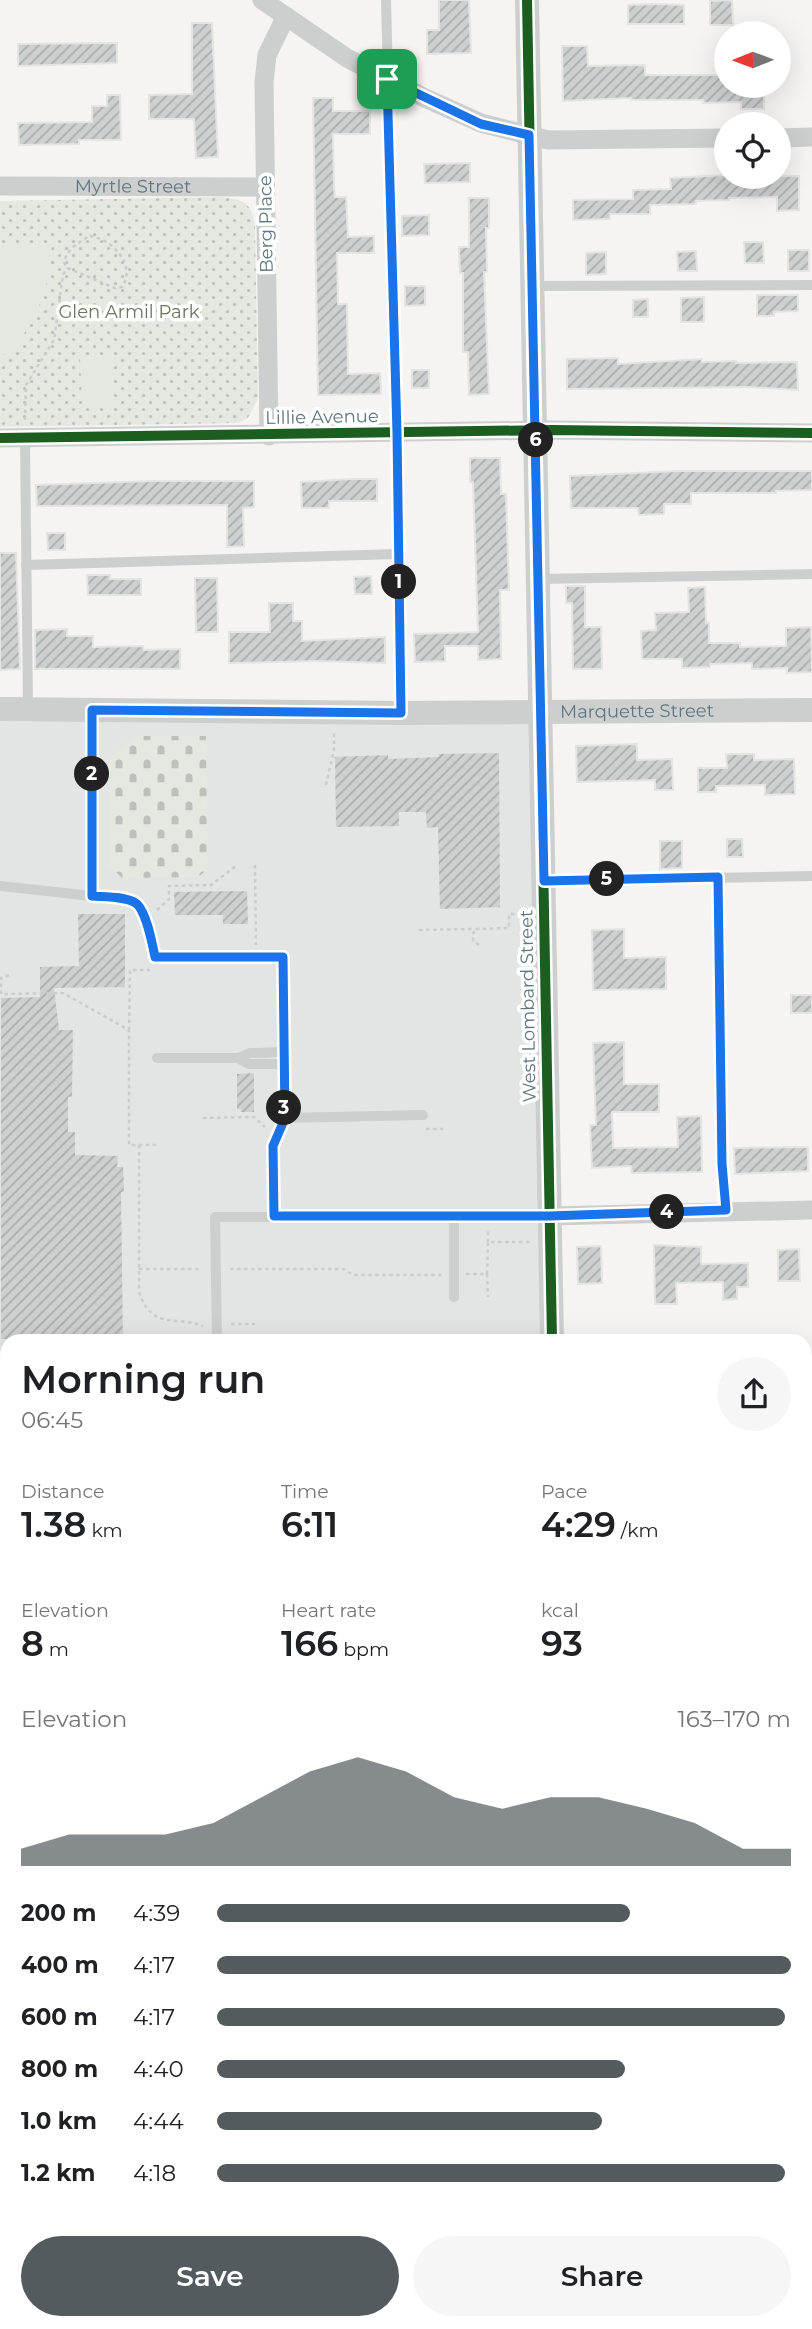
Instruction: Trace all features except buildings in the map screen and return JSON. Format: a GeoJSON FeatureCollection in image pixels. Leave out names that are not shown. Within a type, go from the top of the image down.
{"type":"FeatureCollection","features":[{"type":"Feature","properties":{"kind":"street"},"geometry":{"type":"LineString","coordinates":[[262,0],[347,58],[481,124],[548,140],[714,138]]}},
{"type":"Feature","properties":{"kind":"street","name":"West Lombard Street"},"geometry":{"type":"LineString","coordinates":[[527,0],[540,579],[552,1334]]}},
{"type":"Feature","properties":{"kind":"street","name":"Berg Place"},"geometry":{"type":"LineString","coordinates":[[269,436],[264,82],[267,55],[286,16]]}},
{"type":"Feature","properties":{"kind":"street"},"geometry":{"type":"LineString","coordinates":[[791,138],[812,137]]}},
{"type":"Feature","properties":{"kind":"street","name":"Myrtle Street"},"geometry":{"type":"LineString","coordinates":[[0,186],[265,187]]}},
{"type":"Feature","properties":{"kind":"street","name":"Lillie Avenue"},"geometry":{"type":"LineString","coordinates":[[0,438],[536,432],[812,433]]}},
{"type":"Feature","properties":{"kind":"street","name":"Marquette Street"},"geometry":{"type":"LineString","coordinates":[[0,709],[401,713],[812,710]]}},
{"type":"Feature","properties":{"kind":"street"},"geometry":{"type":"LineString","coordinates":[[549,1216],[812,1210]]}},
{"type":"Feature","properties":{"kind":"lane"},"geometry":{"type":"LineString","coordinates":[[386,0],[401,713]]}},
{"type":"Feature","properties":{"kind":"lane"},"geometry":{"type":"LineString","coordinates":[[532,286],[812,285]]}},
{"type":"Feature","properties":{"kind":"lane"},"geometry":{"type":"LineString","coordinates":[[25,437],[28,709]]}},
{"type":"Feature","properties":{"kind":"lane"},"geometry":{"type":"LineString","coordinates":[[26,565],[398,554]]}},
{"type":"Feature","properties":{"kind":"lane"},"geometry":{"type":"LineString","coordinates":[[540,579],[812,574]]}},
{"type":"Feature","properties":{"kind":"lane"},"geometry":{"type":"LineString","coordinates":[[92,710],[92,896]]}},
{"type":"Feature","properties":{"kind":"lane"},"geometry":{"type":"LineString","coordinates":[[544,881],[812,876]]}},
{"type":"Feature","properties":{"kind":"lane"},"geometry":{"type":"LineString","coordinates":[[718,877],[722,1150],[726,1210]]}},
{"type":"Feature","properties":{"kind":"lane"},"geometry":{"type":"LineString","coordinates":[[0,886],[126,900],[137,904],[145,920],[155,957],[283,957],[285,1118],[273,1146],[274,1216]]}},
{"type":"Feature","properties":{"kind":"lane"},"geometry":{"type":"LineString","coordinates":[[157,1058],[238,1058],[250,1053],[284,1052]]}},
{"type":"Feature","properties":{"kind":"lane"},"geometry":{"type":"LineString","coordinates":[[238,1058],[249,1064],[284,1064]]}},
{"type":"Feature","properties":{"kind":"lane"},"geometry":{"type":"LineString","coordinates":[[285,1118],[423,1115]]}},
{"type":"Feature","properties":{"kind":"lane"},"geometry":{"type":"LineString","coordinates":[[454,1216],[454,1297]]}},
{"type":"Feature","properties":{"kind":"lane"},"geometry":{"type":"LineString","coordinates":[[217,1334],[215,1217],[549,1216]]}},
{"type":"Feature","properties":{"kind":"path"},"geometry":{"type":"LineString","coordinates":[[90,236],[99,237],[122,256],[127,265],[127,279],[121,287],[115,288],[67,268],[64,262],[66,256],[79,241],[90,236]]}},
{"type":"Feature","properties":{"kind":"path"},"geometry":{"type":"LineString","coordinates":[[25,437],[26,385],[54,340],[63,275],[67,268]]}},
{"type":"Feature","properties":{"kind":"path"},"geometry":{"type":"LineString","coordinates":[[326,785],[334,750],[334,729]]}},
{"type":"Feature","properties":{"kind":"path"},"geometry":{"type":"LineString","coordinates":[[145,920],[169,899],[169,886],[211,885],[236,866]]}},
{"type":"Feature","properties":{"kind":"path"},"geometry":{"type":"LineString","coordinates":[[419,930],[509,928],[509,914],[527,914]]}},
{"type":"Feature","properties":{"kind":"path"},"geometry":{"type":"LineString","coordinates":[[474,929],[474,941],[479,945]]}},
{"type":"Feature","properties":{"kind":"path"},"geometry":{"type":"LineString","coordinates":[[9,975],[1,978],[1,994],[63,993],[129,1030],[129,1145],[158,1145]]}},
{"type":"Feature","properties":{"kind":"path"},"geometry":{"type":"LineString","coordinates":[[139,1145],[139,1292],[144,1305],[152,1315],[163,1320],[195,1322],[201,1326],[254,1324]]}},
{"type":"Feature","properties":{"kind":"path"},"geometry":{"type":"LineString","coordinates":[[488,1297],[488,1242],[536,1242]]}},
{"type":"Feature","properties":{"kind":"path"},"geometry":{"type":"LineString","coordinates":[[139,1269],[344,1269],[353,1275],[487,1274]]}},
{"type":"Feature","properties":{"kind":"shaded area"},"geometry":{"type":"Polygon","coordinates":[[[533,717],[543,1334],[0,1334],[0,718],[533,717]]]}},
{"type":"Feature","properties":{"kind":"green space","name":"Glen Armil Park"},"geometry":{"type":"Polygon","coordinates":[[[220,197],[245,203],[251,211],[255,226],[258,399],[248,418],[237,423],[0,427],[0,201],[220,197]]]}},
{"type":"Feature","properties":{"kind":"green space"},"geometry":{"type":"Polygon","coordinates":[[[0,245],[52,245],[45,294],[17,347],[0,357],[0,245]]]}},
{"type":"Feature","properties":{"kind":"green space"},"geometry":{"type":"Polygon","coordinates":[[[111,356],[112,405],[82,406],[80,357],[111,356]]]}},
{"type":"Feature","properties":{"kind":"green space"},"geometry":{"type":"Polygon","coordinates":[[[134,736],[206,736],[208,869],[198,877],[122,878],[109,865],[109,760],[134,736]]]}},
{"type":"Feature","properties":{"kind":"cycle path"},"geometry":{"type":"LineString","coordinates":[[527,0],[552,1334]]}},
{"type":"Feature","properties":{"kind":"cycle path"},"geometry":{"type":"LineString","coordinates":[[0,438],[552,430],[812,433]]}},
{"type":"Feature","properties":{"kind":"route"},"geometry":{"type":"LineString","coordinates":[[387,79],[481,124],[529,135],[544,881],[718,877],[722,1164],[726,1210],[549,1216],[274,1216],[273,1146],[285,1118],[283,957],[155,957],[147,924],[137,904],[92,896],[92,710],[401,713],[397,433],[387,79]]}}]}
